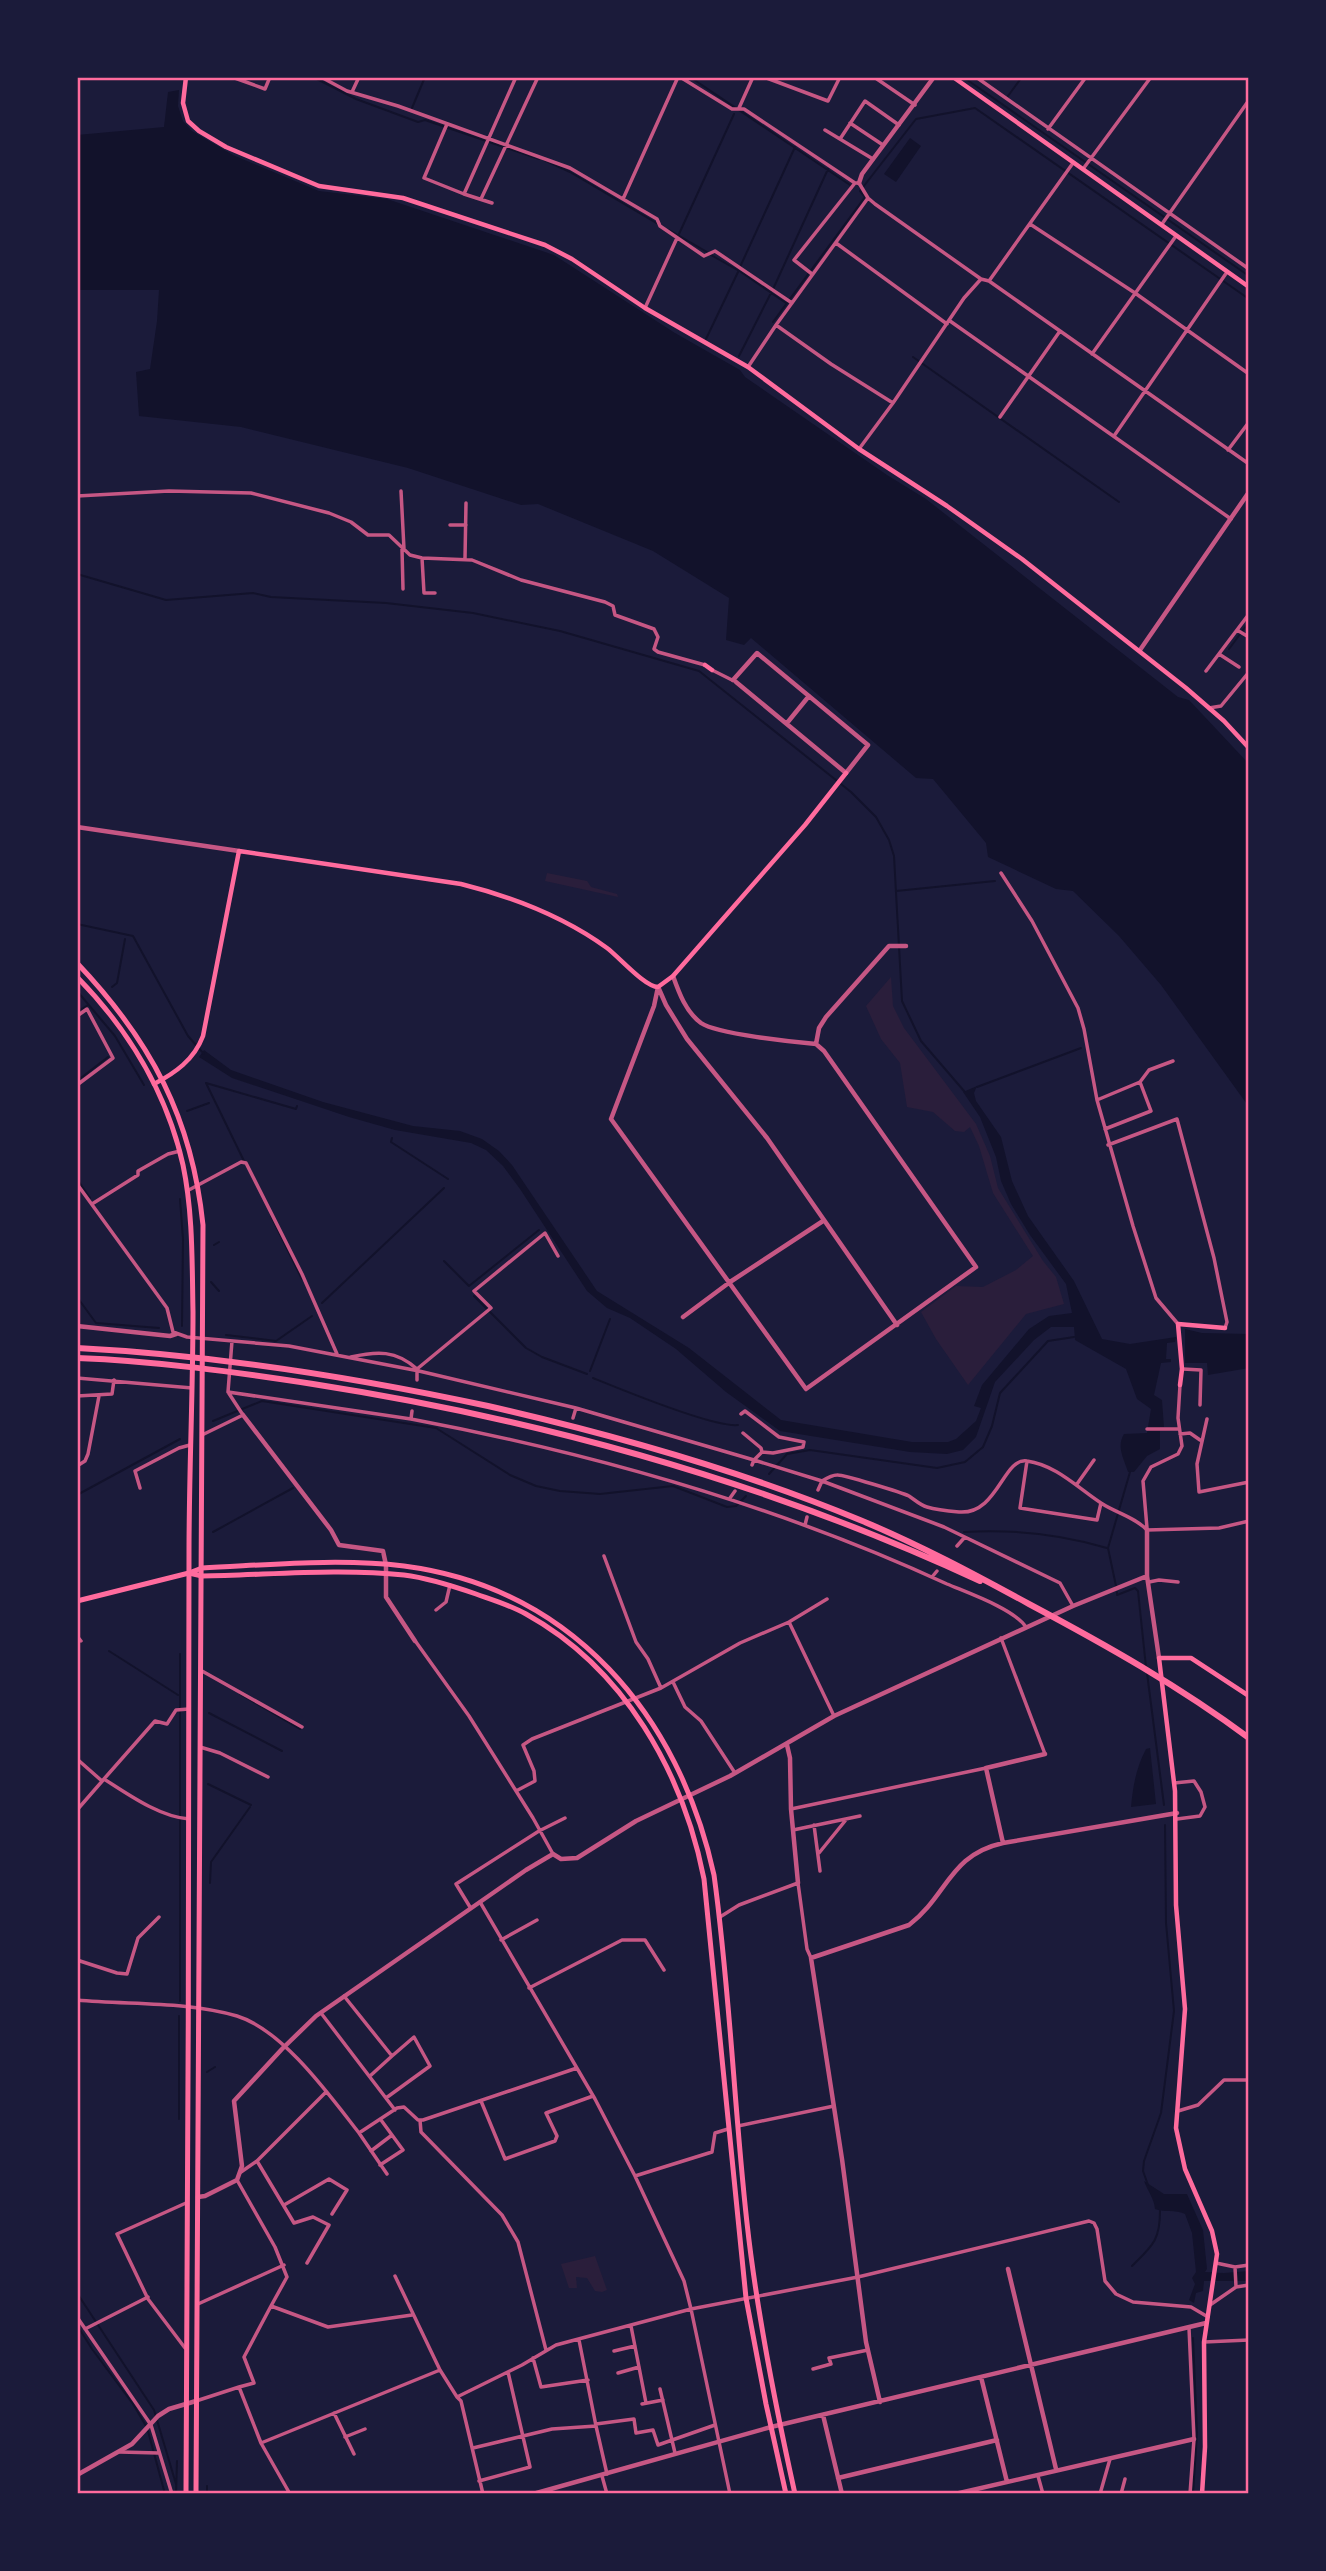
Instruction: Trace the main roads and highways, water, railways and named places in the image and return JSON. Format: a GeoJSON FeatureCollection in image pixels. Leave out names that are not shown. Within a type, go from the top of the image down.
{"type":"FeatureCollection","features":[{"type":"Feature","properties":{"kind":"highway"},"geometry":{"type":"LineString","coordinates":[[77,1348],[245,1363],[351,1379],[546,1419],[713,1465],[862,1520],[972,1573],[1136,1661],[1249,1738]]}},
{"type":"Feature","properties":{"kind":"highway"},"geometry":{"type":"LineString","coordinates":[[77,1358],[244,1374],[445,1407],[543,1429],[686,1468],[859,1528],[1033,1606]]}},
{"type":"Feature","properties":{"kind":"main road"},"geometry":{"type":"LineString","coordinates":[[186,77],[183,103],[188,121],[226,147],[319,186],[403,198],[529,239],[572,259],[645,308],[748,367],[859,449],[1022,559],[1140,650],[1209,708],[1249,748]]}},
{"type":"Feature","properties":{"kind":"main road"},"geometry":{"type":"LineString","coordinates":[[953,77],[1249,287]]}},
{"type":"Feature","properties":{"kind":"main road"},"geometry":{"type":"LineString","coordinates":[[705,665],[712,670]]}},
{"type":"Feature","properties":{"kind":"main road"},"geometry":{"type":"LineString","coordinates":[[154,1084],[181,1067],[200,1044],[217,972],[239,851],[461,884],[492,892],[552,915],[578,929],[606,947],[648,984],[658,987],[673,976],[846,773]]}},
{"type":"Feature","properties":{"kind":"main road"},"geometry":{"type":"LineString","coordinates":[[77,963],[134,1030],[164,1079],[184,1130],[198,1185],[204,1254],[196,2494]]}},
{"type":"Feature","properties":{"kind":"main road"},"geometry":{"type":"LineString","coordinates":[[77,978],[125,1035],[154,1084],[180,1151],[187,1191],[192,1254],[186,2494]]}},
{"type":"Feature","properties":{"kind":"main road"},"geometry":{"type":"LineString","coordinates":[[1180,1385],[1182,1369],[1178,1324],[1225,1328]]}},
{"type":"Feature","properties":{"kind":"main road"},"geometry":{"type":"LineString","coordinates":[[77,1601],[202,1568],[321,1563],[386,1565],[450,1575],[486,1586],[527,1604],[555,1622],[580,1642],[636,1699],[661,1737],[691,1795],[708,1849],[720,1917],[756,2296],[796,2494]]}},
{"type":"Feature","properties":{"kind":"main road"},"geometry":{"type":"LineString","coordinates":[[190,1573],[202,1576],[317,1572],[385,1574],[450,1585],[514,1608],[550,1629],[594,1667],[628,1703],[659,1750],[683,1799],[704,1879],[747,2298],[786,2494]]}},
{"type":"Feature","properties":{"kind":"main road"},"geometry":{"type":"LineString","coordinates":[[1202,2494],[1205,2446],[1204,2342],[1217,2254],[1212,2231],[1181,2155],[1176,2128],[1185,2009],[1176,1905],[1177,1816],[1158,1658],[1191,1657],[1249,1696]]}},
{"type":"Feature","properties":{"kind":"waterway"},"geometry":{"type":"LineString","coordinates":[[313,77],[356,99],[418,122],[425,120],[539,159]]}},
{"type":"Feature","properties":{"kind":"waterway"},"geometry":{"type":"LineString","coordinates":[[412,108],[425,77]]}},
{"type":"Feature","properties":{"kind":"waterway"},"geometry":{"type":"LineString","coordinates":[[690,77],[850,185]]}},
{"type":"Feature","properties":{"kind":"waterway"},"geometry":{"type":"LineString","coordinates":[[963,77],[1249,276]]}},
{"type":"Feature","properties":{"kind":"waterway"},"geometry":{"type":"LineString","coordinates":[[1008,96],[1022,77]]}},
{"type":"Feature","properties":{"kind":"waterway"},"geometry":{"type":"LineString","coordinates":[[773,322],[865,197],[860,191],[916,119],[975,108],[1249,299]]}},
{"type":"Feature","properties":{"kind":"waterway"},"geometry":{"type":"LineString","coordinates":[[679,234],[734,114]]}},
{"type":"Feature","properties":{"kind":"waterway"},"geometry":{"type":"LineString","coordinates":[[740,267],[795,147]]}},
{"type":"Feature","properties":{"kind":"waterway"},"geometry":{"type":"LineString","coordinates":[[544,160],[570,172],[658,224]]}},
{"type":"Feature","properties":{"kind":"waterway"},"geometry":{"type":"LineString","coordinates":[[739,356],[828,169]]}},
{"type":"Feature","properties":{"kind":"waterway"},"geometry":{"type":"LineString","coordinates":[[669,230],[707,252]]}},
{"type":"Feature","properties":{"kind":"waterway"},"geometry":{"type":"LineString","coordinates":[[711,255],[786,303]]}},
{"type":"Feature","properties":{"kind":"waterway"},"geometry":{"type":"LineString","coordinates":[[706,339],[738,272]]}},
{"type":"Feature","properties":{"kind":"waterway"},"geometry":{"type":"LineString","coordinates":[[913,357],[1119,502]]}},
{"type":"Feature","properties":{"kind":"waterway"},"geometry":{"type":"LineString","coordinates":[[77,574],[166,600],[253,593],[271,597],[386,603],[473,613],[560,631],[699,671],[851,792],[876,817],[889,840],[894,856],[902,1001],[921,1041],[964,1091]]}},
{"type":"Feature","properties":{"kind":"waterway"},"geometry":{"type":"LineString","coordinates":[[1229,649],[1249,622]]}},
{"type":"Feature","properties":{"kind":"waterway"},"geometry":{"type":"LineString","coordinates":[[896,891],[995,881]]}},
{"type":"Feature","properties":{"kind":"waterway"},"geometry":{"type":"LineString","coordinates":[[77,924],[133,936],[188,1036],[204,1054]]}},
{"type":"Feature","properties":{"kind":"waterway"},"geometry":{"type":"LineString","coordinates":[[112,987],[117,983],[125,939]]}},
{"type":"Feature","properties":{"kind":"waterway"},"geometry":{"type":"LineString","coordinates":[[77,991],[115,1036],[144,1085]]}},
{"type":"Feature","properties":{"kind":"waterway"},"geometry":{"type":"LineString","coordinates":[[77,1012],[88,1005]]}},
{"type":"Feature","properties":{"kind":"waterway"},"geometry":{"type":"LineString","coordinates":[[977,1087],[1081,1048]]}},
{"type":"Feature","properties":{"kind":"waterway"},"geometry":{"type":"LineString","coordinates":[[77,1081],[108,1057]]}},
{"type":"Feature","properties":{"kind":"waterway"},"geometry":{"type":"LineString","coordinates":[[244,1161],[206,1083],[296,1109],[297,1106]]}},
{"type":"Feature","properties":{"kind":"waterway"},"geometry":{"type":"LineString","coordinates":[[187,1111],[209,1103]]}},
{"type":"Feature","properties":{"kind":"waterway"},"geometry":{"type":"LineString","coordinates":[[392,1138],[391,1142],[448,1179]]}},
{"type":"Feature","properties":{"kind":"waterway"},"geometry":{"type":"LineString","coordinates":[[77,1179],[90,1198]]}},
{"type":"Feature","properties":{"kind":"waterway"},"geometry":{"type":"LineString","coordinates":[[322,1303],[444,1188]]}},
{"type":"Feature","properties":{"kind":"waterway"},"geometry":{"type":"LineString","coordinates":[[180,1199],[183,1239],[182,1326]]}},
{"type":"Feature","properties":{"kind":"waterway"},"geometry":{"type":"LineString","coordinates":[[271,1216],[302,1279]]}},
{"type":"Feature","properties":{"kind":"waterway"},"geometry":{"type":"LineString","coordinates":[[444,1261],[469,1286],[539,1230]]}},
{"type":"Feature","properties":{"kind":"waterway"},"geometry":{"type":"LineString","coordinates":[[214,1245],[219,1242]]}},
{"type":"Feature","properties":{"kind":"waterway"},"geometry":{"type":"LineString","coordinates":[[211,1282],[219,1291]]}},
{"type":"Feature","properties":{"kind":"waterway"},"geometry":{"type":"LineString","coordinates":[[474,1296],[526,1348],[587,1374]]}},
{"type":"Feature","properties":{"kind":"waterway"},"geometry":{"type":"LineString","coordinates":[[77,1297],[96,1323],[159,1328]]}},
{"type":"Feature","properties":{"kind":"waterway"},"geometry":{"type":"LineString","coordinates":[[226,1335],[276,1341],[312,1316]]}},
{"type":"Feature","properties":{"kind":"waterway"},"geometry":{"type":"LineString","coordinates":[[590,1371],[610,1319]]}},
{"type":"Feature","properties":{"kind":"waterway"},"geometry":{"type":"LineString","coordinates":[[769,1474],[787,1454],[810,1450],[937,1468],[965,1462],[983,1447],[992,1426],[1000,1393],[1048,1341],[1074,1337]]}},
{"type":"Feature","properties":{"kind":"waterway"},"geometry":{"type":"LineString","coordinates":[[593,1378],[689,1414],[738,1425]]}},
{"type":"Feature","properties":{"kind":"waterway"},"geometry":{"type":"LineString","coordinates":[[213,1421],[262,1401],[436,1428],[510,1475],[536,1486],[560,1491],[600,1494],[673,1486],[727,1507],[736,1506],[746,1496]]}},
{"type":"Feature","properties":{"kind":"waterway"},"geometry":{"type":"LineString","coordinates":[[77,1495],[180,1439]]}},
{"type":"Feature","properties":{"kind":"waterway"},"geometry":{"type":"LineString","coordinates":[[1116,1586],[1108,1548],[1130,1472]]}},
{"type":"Feature","properties":{"kind":"waterway"},"geometry":{"type":"LineString","coordinates":[[213,1532],[293,1488]]}},
{"type":"Feature","properties":{"kind":"waterway"},"geometry":{"type":"LineString","coordinates":[[964,1532],[1036,1534],[1107,1548]]}},
{"type":"Feature","properties":{"kind":"waterway"},"geometry":{"type":"LineString","coordinates":[[1117,1592],[1117,1595],[1135,1588],[1138,1591],[1146,1667]]}},
{"type":"Feature","properties":{"kind":"waterway"},"geometry":{"type":"LineString","coordinates":[[109,1651],[178,1695]]}},
{"type":"Feature","properties":{"kind":"waterway"},"geometry":{"type":"LineString","coordinates":[[180,1654],[180,2001]]}},
{"type":"Feature","properties":{"kind":"waterway"},"geometry":{"type":"LineString","coordinates":[[1147,1673],[1164,1805]]}},
{"type":"Feature","properties":{"kind":"waterway"},"geometry":{"type":"LineString","coordinates":[[240,1694],[300,1729]]}},
{"type":"Feature","properties":{"kind":"waterway"},"geometry":{"type":"LineString","coordinates":[[209,1713],[282,1751]]}},
{"type":"Feature","properties":{"kind":"waterway"},"geometry":{"type":"LineString","coordinates":[[208,1784],[251,1805]]}},
{"type":"Feature","properties":{"kind":"waterway"},"geometry":{"type":"LineString","coordinates":[[210,1883],[211,1862],[250,1807]]}},
{"type":"Feature","properties":{"kind":"waterway"},"geometry":{"type":"LineString","coordinates":[[1148,2185],[1143,2171],[1144,2161],[1161,2113],[1174,2011],[1166,1923],[1165,1825]]}},
{"type":"Feature","properties":{"kind":"waterway"},"geometry":{"type":"LineString","coordinates":[[179,2016],[179,2119]]}},
{"type":"Feature","properties":{"kind":"waterway"},"geometry":{"type":"LineString","coordinates":[[207,2072],[215,2067]]}},
{"type":"Feature","properties":{"kind":"waterway"},"geometry":{"type":"LineString","coordinates":[[1132,2266],[1154,2242],[1160,2211]]}},
{"type":"Feature","properties":{"kind":"waterway"},"geometry":{"type":"LineString","coordinates":[[77,2293],[154,2410],[176,2484]]}},
{"type":"Feature","properties":{"kind":"waterway"},"geometry":{"type":"LineString","coordinates":[[77,2325],[146,2426]]}},
{"type":"Feature","properties":{"kind":"waterway"},"geometry":{"type":"LineString","coordinates":[[1193,2338],[1197,2433],[1193,2494]]}},
{"type":"Feature","properties":{"kind":"waterway"},"geometry":{"type":"LineString","coordinates":[[148,2431],[165,2494]]}},
{"type":"Feature","properties":{"kind":"waterway"},"geometry":{"type":"LineString","coordinates":[[176,2494],[177,2461]]}},
{"type":"Feature","properties":{"kind":"waterway"},"geometry":{"type":"LineString","coordinates":[[207,2486],[207,2494]]}}]}
